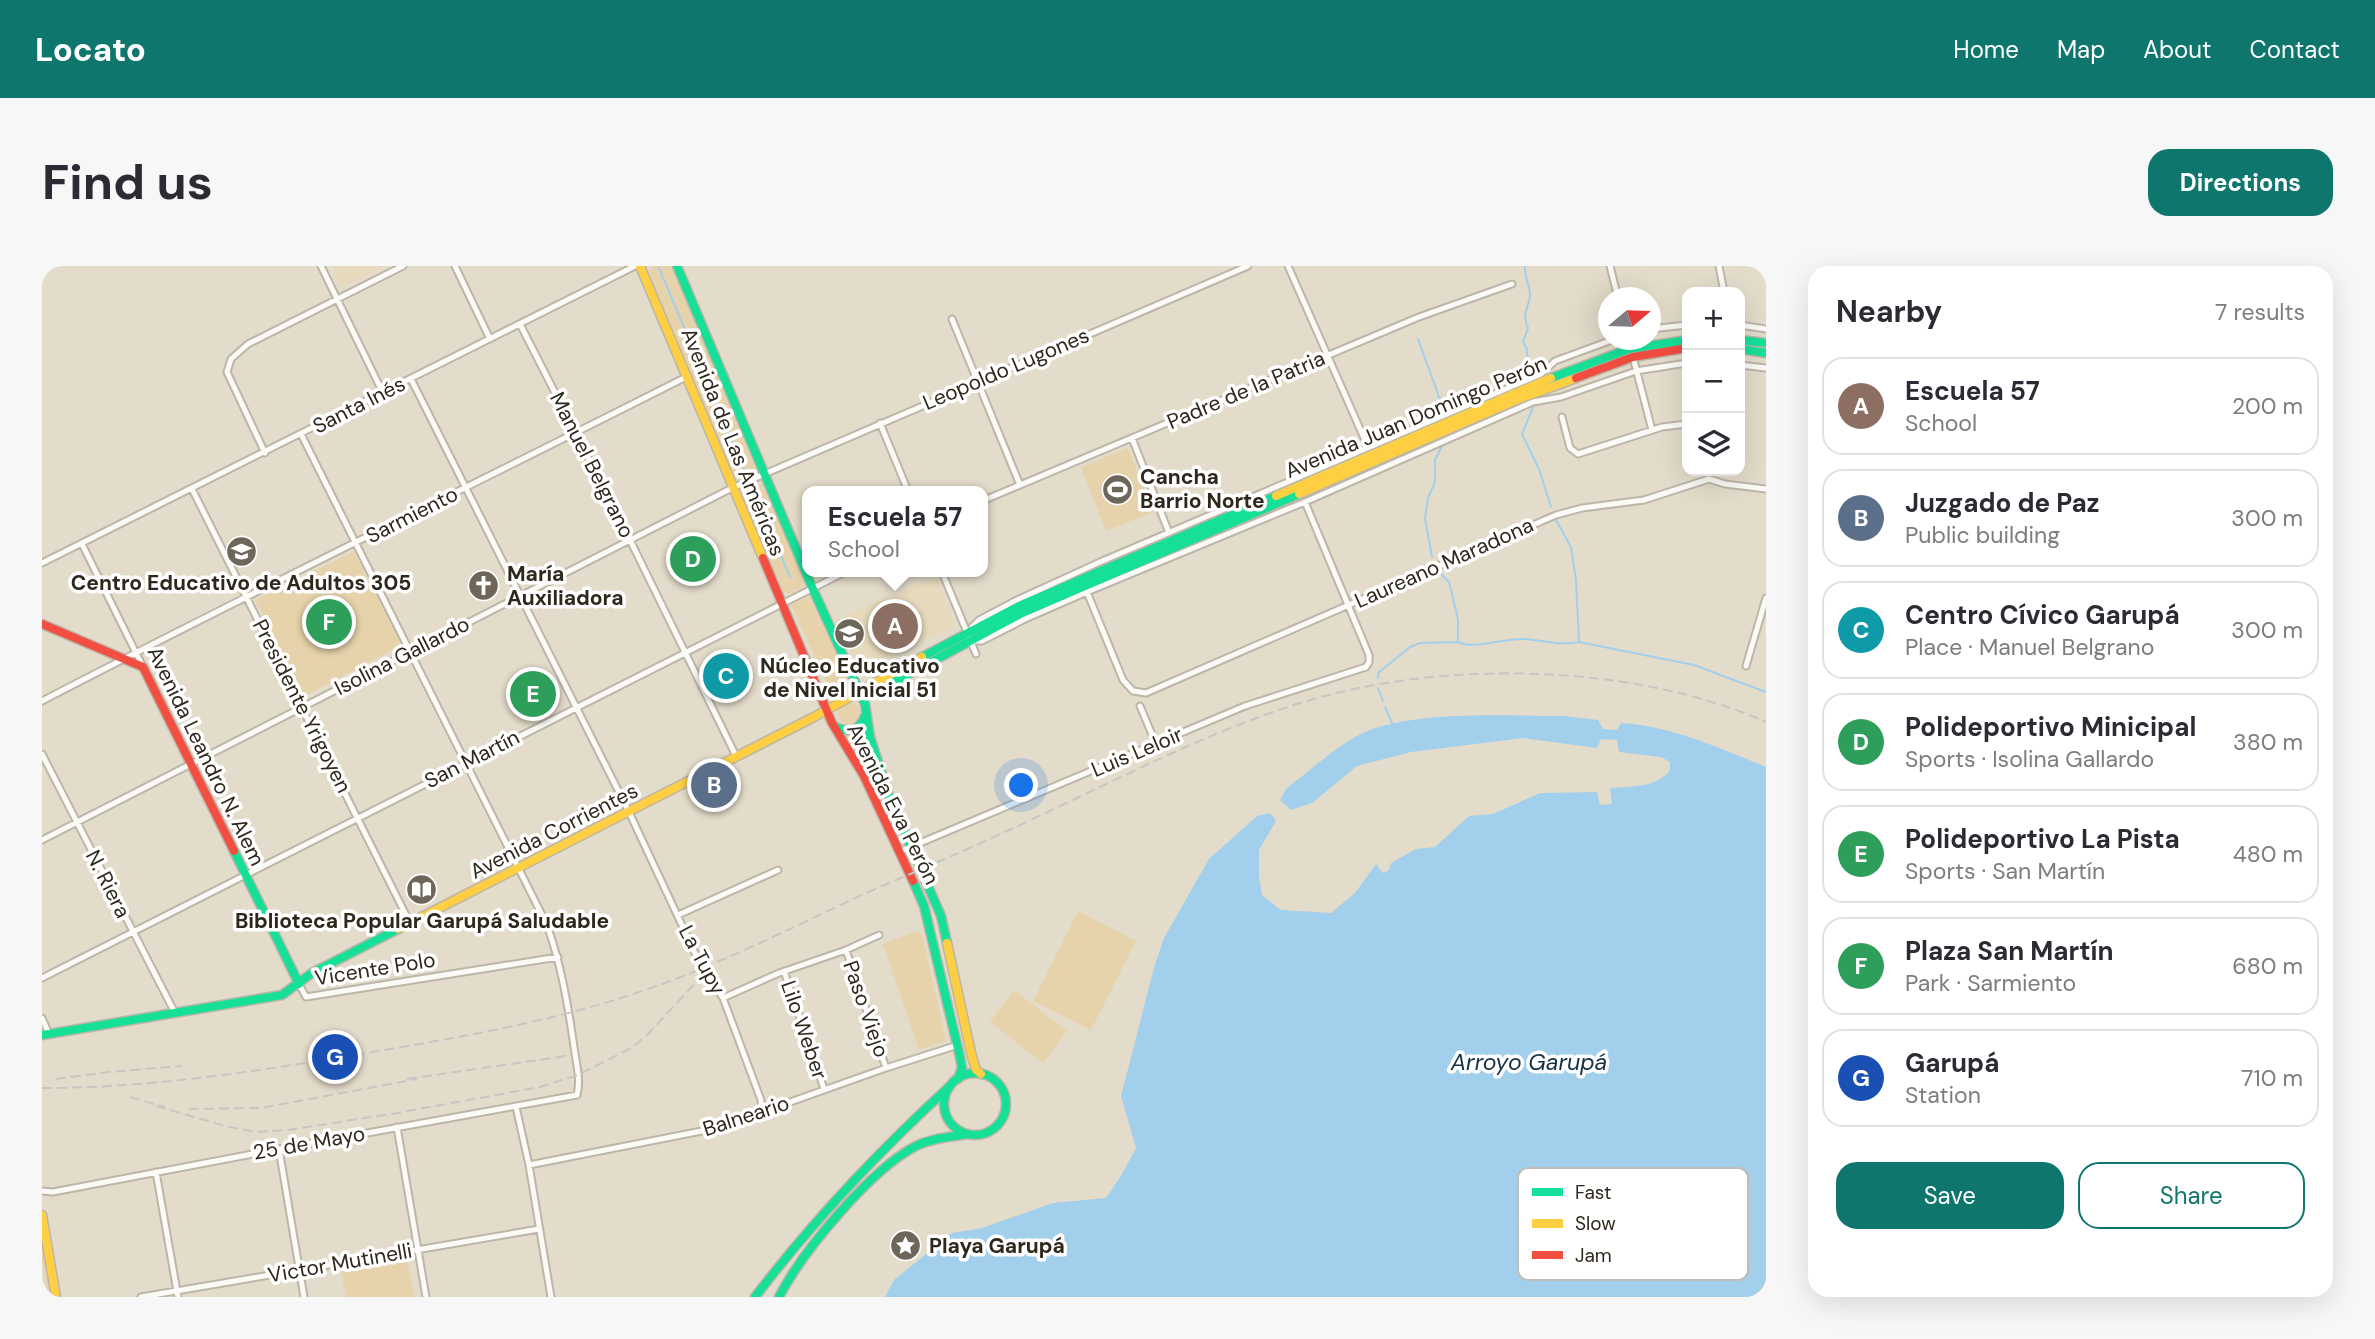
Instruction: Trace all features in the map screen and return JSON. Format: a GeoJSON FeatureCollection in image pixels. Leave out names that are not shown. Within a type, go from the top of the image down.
{"type":"FeatureCollection","features":[{"type":"Feature","properties":{"kind":"main road","name":"Avenida de Las Américas"},"geometry":{"type":"LineString","coordinates":[[638,266],[688,376],[732,488],[826,709]]}},
{"type":"Feature","properties":{"kind":"main road","name":"Avenida de Las Américas"},"geometry":{"type":"LineString","coordinates":[[677,266],[802,564]]}},
{"type":"Feature","properties":{"kind":"main road","name":"Avenida Juan Domingo Perón"},"geometry":{"type":"LineString","coordinates":[[1661,344],[1682,341]]}},
{"type":"Feature","properties":{"kind":"main road"},"geometry":{"type":"LineString","coordinates":[[1745,341],[1766,343]]}},
{"type":"Feature","properties":{"kind":"main road","name":"Avenida Juan Domingo Perón"},"geometry":{"type":"LineString","coordinates":[[1650,350],[1682,349]]}},
{"type":"Feature","properties":{"kind":"main road","name":"Avenida Juan Domingo Perón"},"geometry":{"type":"LineString","coordinates":[[826,709],[861,695],[1081,579],[1530,386],[1625,350]]}},
{"type":"Feature","properties":{"kind":"main road"},"geometry":{"type":"LineString","coordinates":[[1745,350],[1766,353]]}},
{"type":"Feature","properties":{"kind":"main road","name":"Avenida de Las Américas"},"geometry":{"type":"LineString","coordinates":[[808,577],[861,695]]}},
{"type":"Feature","properties":{"kind":"main road"},"geometry":{"type":"LineString","coordinates":[[42,624],[143,667]]}},
{"type":"Feature","properties":{"kind":"main road","name":"Avenida Leandro N. Alem"},"geometry":{"type":"LineString","coordinates":[[143,667],[299,984]]}},
{"type":"Feature","properties":{"kind":"main road","name":"Avenida Eva Perón"},"geometry":{"type":"LineString","coordinates":[[861,695],[878,766],[937,904],[971,1053],[976,1070],[981,1074]]}},
{"type":"Feature","properties":{"kind":"main road","name":"Avenida Eva Perón"},"geometry":{"type":"LineString","coordinates":[[826,709],[864,776],[901,851],[928,920],[962,1068],[958,1079]]}},
{"type":"Feature","properties":{"kind":"main road","name":"Avenida Corrientes"},"geometry":{"type":"LineString","coordinates":[[299,984],[312,973],[826,709]]}},
{"type":"Feature","properties":{"kind":"main road"},"geometry":{"type":"LineString","coordinates":[[834,726],[844,731],[855,730],[866,713]]}},
{"type":"Feature","properties":{"kind":"main road","name":"Vicente Polo"},"geometry":{"type":"LineString","coordinates":[[46,1035],[282,995],[299,984]]}},
{"type":"Feature","properties":{"kind":"main road"},"geometry":{"type":"LineString","coordinates":[[755,1297],[791,1250],[894,1137],[958,1079],[981,1074],[999,1084],[1006,1103],[1005,1113],[995,1128],[978,1135],[924,1142],[881,1170],[802,1258],[779,1297]]}},
{"type":"Feature","properties":{"kind":"main road"},"geometry":{"type":"LineString","coordinates":[[950,1086],[945,1103],[948,1119],[957,1129],[968,1135]]}},
{"type":"Feature","properties":{"kind":"main road"},"geometry":{"type":"LineString","coordinates":[[42,1215],[56,1297]]}},
{"type":"Feature","properties":{"kind":"street"},"geometry":{"type":"LineString","coordinates":[[321,266],[383,393]]}},
{"type":"Feature","properties":{"kind":"street"},"geometry":{"type":"LineString","coordinates":[[265,453],[227,372],[231,359],[248,344],[402,266]]}},
{"type":"Feature","properties":{"kind":"street"},"geometry":{"type":"LineString","coordinates":[[455,266],[490,339]]}},
{"type":"Feature","properties":{"kind":"street","name":"Santa Inés"},"geometry":{"type":"LineString","coordinates":[[42,563],[638,266]]}},
{"type":"Feature","properties":{"kind":"street","name":"Leopoldo Lugones"},"geometry":{"type":"LineString","coordinates":[[763,473],[1248,266]]}},
{"type":"Feature","properties":{"kind":"street"},"geometry":{"type":"LineString","coordinates":[[1288,266],[1368,447]]}},
{"type":"Feature","properties":{"kind":"street"},"geometry":{"type":"LineString","coordinates":[[1610,266],[1615,287]]}},
{"type":"Feature","properties":{"kind":"street"},"geometry":{"type":"LineString","coordinates":[[1719,266],[1723,287]]}},
{"type":"Feature","properties":{"kind":"street","name":"Padre de la Patria"},"geometry":{"type":"LineString","coordinates":[[988,498],[1419,317],[1512,284]]}},
{"type":"Feature","properties":{"kind":"street"},"geometry":{"type":"LineString","coordinates":[[952,319],[1020,485]]}},
{"type":"Feature","properties":{"kind":"street","name":"Manuel Belgrano"},"geometry":{"type":"LineString","coordinates":[[520,324],[631,540],[736,757]]}},
{"type":"Feature","properties":{"kind":"street"},"geometry":{"type":"LineString","coordinates":[[1661,328],[1682,326]]}},
{"type":"Feature","properties":{"kind":"street"},"geometry":{"type":"LineString","coordinates":[[1745,326],[1766,329]]}},
{"type":"Feature","properties":{"kind":"street"},"geometry":{"type":"LineString","coordinates":[[969,636],[979,620],[1017,600],[1541,374],[1555,361],[1598,345]]}},
{"type":"Feature","properties":{"kind":"street"},"geometry":{"type":"LineString","coordinates":[[1631,350],[1652,430]]}},
{"type":"Feature","properties":{"kind":"street"},"geometry":{"type":"LineString","coordinates":[[969,636],[982,641],[1087,592],[1305,502],[1533,402],[1561,397],[1636,371],[1682,364]]}},
{"type":"Feature","properties":{"kind":"street"},"geometry":{"type":"LineString","coordinates":[[1745,366],[1766,368]]}},
{"type":"Feature","properties":{"kind":"street","name":"Sarmiento"},"geometry":{"type":"LineString","coordinates":[[42,701],[246,596],[688,376]]}},
{"type":"Feature","properties":{"kind":"street","name":"La Tupy"},"geometry":{"type":"LineString","coordinates":[[411,379],[629,812],[702,968],[723,998],[761,1100],[762,1111]]}},
{"type":"Feature","properties":{"kind":"street"},"geometry":{"type":"LineString","coordinates":[[1562,417],[1570,448],[1577,454],[1652,430],[1682,425]]}},
{"type":"Feature","properties":{"kind":"street"},"geometry":{"type":"LineString","coordinates":[[880,423],[906,486]]}},
{"type":"Feature","properties":{"kind":"street"},"geometry":{"type":"LineString","coordinates":[[301,434],[520,867],[547,925],[558,957]]}},
{"type":"Feature","properties":{"kind":"street"},"geometry":{"type":"LineString","coordinates":[[1132,438],[1169,533]]}},
{"type":"Feature","properties":{"kind":"street","name":"Isolina Gallardo"},"geometry":{"type":"LineString","coordinates":[[42,840],[763,473]]}},
{"type":"Feature","properties":{"kind":"street","name":"Laureano Maradona"},"geometry":{"type":"LineString","coordinates":[[1087,592],[1123,680],[1133,691],[1146,693],[1556,515],[1583,508],[1644,500],[1709,479],[1725,484],[1766,489]]}},
{"type":"Feature","properties":{"kind":"street","name":"Presidente Yrigoyen"},"geometry":{"type":"LineString","coordinates":[[192,489],[410,923]]}},
{"type":"Feature","properties":{"kind":"street"},"geometry":{"type":"LineString","coordinates":[[1305,502],[1348,605]]}},
{"type":"Feature","properties":{"kind":"street","name":"Avenida Leandro N. Alem"},"geometry":{"type":"LineString","coordinates":[[82,544],[143,667]]}},
{"type":"Feature","properties":{"kind":"street"},"geometry":{"type":"LineString","coordinates":[[812,587],[834,577]]}},
{"type":"Feature","properties":{"kind":"street"},"geometry":{"type":"LineString","coordinates":[[944,577],[976,654]]}},
{"type":"Feature","properties":{"kind":"street","name":"San Martín"},"geometry":{"type":"LineString","coordinates":[[42,978],[812,587]]}},
{"type":"Feature","properties":{"kind":"street"},"geometry":{"type":"LineString","coordinates":[[1746,666],[1766,598]]}},
{"type":"Feature","properties":{"kind":"street","name":"Luis Leloir"},"geometry":{"type":"LineString","coordinates":[[901,851],[1245,706],[1366,667],[1369,654],[1348,605]]}},
{"type":"Feature","properties":{"kind":"street"},"geometry":{"type":"LineString","coordinates":[[1140,706],[1156,744]]}},
{"type":"Feature","properties":{"kind":"street","name":"N. Riera"},"geometry":{"type":"LineString","coordinates":[[42,754],[175,1014]]}},
{"type":"Feature","properties":{"kind":"street"},"geometry":{"type":"LineString","coordinates":[[678,915],[778,870]]}},
{"type":"Feature","properties":{"kind":"street"},"geometry":{"type":"LineString","coordinates":[[723,998],[784,971],[846,950],[879,935]]}},
{"type":"Feature","properties":{"kind":"street","name":"Paso Viejo"},"geometry":{"type":"LineString","coordinates":[[846,950],[886,1068]]}},
{"type":"Feature","properties":{"kind":"street","name":"Vicente Polo"},"geometry":{"type":"LineString","coordinates":[[299,984],[306,997],[558,957]]}},
{"type":"Feature","properties":{"kind":"street","name":"25 de Mayo"},"geometry":{"type":"LineString","coordinates":[[42,1191],[53,1192],[577,1095],[578,1075],[558,957]]}},
{"type":"Feature","properties":{"kind":"street","name":"Lilo Weber"},"geometry":{"type":"LineString","coordinates":[[784,971],[824,1089]]}},
{"type":"Feature","properties":{"kind":"street"},"geometry":{"type":"LineString","coordinates":[[42,1018],[46,1035]]}},
{"type":"Feature","properties":{"kind":"street","name":"Balneario"},"geometry":{"type":"LineString","coordinates":[[529,1165],[717,1128],[957,1045]]}},
{"type":"Feature","properties":{"kind":"street"},"geometry":{"type":"LineString","coordinates":[[516,1107],[529,1165],[551,1297]]}},
{"type":"Feature","properties":{"kind":"street"},"geometry":{"type":"LineString","coordinates":[[397,1127],[426,1297]]}},
{"type":"Feature","properties":{"kind":"street"},"geometry":{"type":"LineString","coordinates":[[279,1149],[304,1297]]}},
{"type":"Feature","properties":{"kind":"street"},"geometry":{"type":"LineString","coordinates":[[156,1172],[177,1294]]}},
{"type":"Feature","properties":{"kind":"street","name":"Victor Mutinelli"},"geometry":{"type":"LineString","coordinates":[[141,1297],[177,1294],[539,1229]]}},
{"type":"Feature","properties":{"kind":"shaded area"},"geometry":{"type":"Polygon","coordinates":[[[332,266],[383,266],[342,287],[332,266]]]}},
{"type":"Feature","properties":{"kind":"shaded area"},"geometry":{"type":"Polygon","coordinates":[[[672,266],[755,467],[755,475],[742,483],[735,478],[651,278],[650,268],[672,266]]]}},
{"type":"Feature","properties":{"kind":"shaded area","name":"Cancha Barrio Norte"},"geometry":{"type":"Polygon","coordinates":[[[1128,448],[1153,512],[1106,531],[1081,467],[1128,448]]]}},
{"type":"Feature","properties":{"kind":"shaded area"},"geometry":{"type":"Polygon","coordinates":[[[760,483],[765,486],[804,582],[801,588],[789,594],[783,592],[744,497],[746,489],[760,483]]]}},
{"type":"Feature","properties":{"kind":"shaded area"},"geometry":{"type":"Polygon","coordinates":[[[354,551],[402,645],[305,696],[255,600],[354,551]]]}},
{"type":"Feature","properties":{"kind":"shaded area"},"geometry":{"type":"Polygon","coordinates":[[[936,577],[954,621],[951,628],[858,669],[836,619],[936,577]]]}},
{"type":"Feature","properties":{"kind":"shaded area"},"geometry":{"type":"Polygon","coordinates":[[[809,596],[852,689],[833,698],[791,605],[809,596]]]}},
{"type":"Feature","properties":{"kind":"shaded area"},"geometry":{"type":"Polygon","coordinates":[[[849,702],[857,705],[860,713],[857,721],[849,724],[841,721],[838,713],[841,705],[849,702]]]}},
{"type":"Feature","properties":{"kind":"shaded area"},"geometry":{"type":"Polygon","coordinates":[[[864,727],[900,830],[898,833],[846,734],[853,735],[864,727]]]}},
{"type":"Feature","properties":{"kind":"shaded area"},"geometry":{"type":"Polygon","coordinates":[[[1078,911],[1136,941],[1091,1030],[1033,1001],[1078,911]]]}},
{"type":"Feature","properties":{"kind":"shaded area"},"geometry":{"type":"Polygon","coordinates":[[[917,931],[922,935],[946,1041],[919,1050],[883,944],[917,931]]]}},
{"type":"Feature","properties":{"kind":"shaded area"},"geometry":{"type":"Polygon","coordinates":[[[1014,990],[1067,1031],[1043,1063],[990,1022],[1014,990]]]}},
{"type":"Feature","properties":{"kind":"shaded area"},"geometry":{"type":"Polygon","coordinates":[[[42,1227],[54,1297],[48,1297],[42,1262],[42,1227]]]}},
{"type":"Feature","properties":{"kind":"shaded area"},"geometry":{"type":"Polygon","coordinates":[[[407,1259],[414,1297],[346,1297],[341,1271],[407,1259]]]}},
{"type":"Feature","properties":{"kind":"water","name":"Arroyo Garupá"},"geometry":{"type":"Polygon","coordinates":[[[1486,715],[1564,716],[1598,720],[1603,729],[1617,730],[1621,723],[1659,728],[1766,767],[1766,1297],[885,1297],[894,1280],[952,1233],[982,1228],[1053,1203],[1106,1198],[1136,1148],[1121,1096],[1164,938],[1209,859],[1257,816],[1270,813],[1276,821],[1259,850],[1262,895],[1281,910],[1331,913],[1355,893],[1376,864],[1383,873],[1389,870],[1391,863],[1416,849],[1435,847],[1469,816],[1493,814],[1540,793],[1597,792],[1600,805],[1612,804],[1610,788],[1651,783],[1665,776],[1670,770],[1670,762],[1661,757],[1619,752],[1617,740],[1601,739],[1597,748],[1523,738],[1411,752],[1357,766],[1312,803],[1291,810],[1280,800],[1286,789],[1328,755],[1355,737],[1375,728],[1427,718],[1486,715]]]}},
{"type":"Feature","properties":{"kind":"waterway"},"geometry":{"type":"LineString","coordinates":[[1525,266],[1530,295],[1525,314],[1528,328],[1523,342],[1527,349],[1529,372]]}},
{"type":"Feature","properties":{"kind":"waterway"},"geometry":{"type":"LineString","coordinates":[[659,268],[744,469]]}},
{"type":"Feature","properties":{"kind":"waterway"},"geometry":{"type":"LineString","coordinates":[[1418,339],[1443,408]]}},
{"type":"Feature","properties":{"kind":"waterway"},"geometry":{"type":"LineString","coordinates":[[1533,407],[1522,434],[1539,469],[1551,507]]}},
{"type":"Feature","properties":{"kind":"waterway"},"geometry":{"type":"LineString","coordinates":[[1432,557],[1425,518],[1428,498],[1435,482],[1435,460],[1442,446]]}},
{"type":"Feature","properties":{"kind":"waterway"},"geometry":{"type":"LineString","coordinates":[[753,489],[790,577]]}},
{"type":"Feature","properties":{"kind":"waterway"},"geometry":{"type":"LineString","coordinates":[[1556,520],[1571,547],[1576,580],[1579,641]]}},
{"type":"Feature","properties":{"kind":"waterway"},"geometry":{"type":"LineString","coordinates":[[1378,678],[1378,673],[1410,647],[1420,643],[1458,642],[1458,619],[1449,582],[1437,570]]}},
{"type":"Feature","properties":{"kind":"waterway"},"geometry":{"type":"LineString","coordinates":[[1458,642],[1473,645],[1516,639],[1579,642],[1694,665],[1766,692]]}},
{"type":"Feature","properties":{"kind":"waterway"},"geometry":{"type":"LineString","coordinates":[[1378,688],[1383,701]]}},
{"type":"Feature","properties":{"kind":"waterway"},"geometry":{"type":"LineString","coordinates":[[1385,707],[1393,725]]}},
{"type":"Feature","properties":{"kind":"railway"},"geometry":{"type":"LineString","coordinates":[[42,1088],[164,1082],[286,1066],[473,1034],[544,1019],[613,1000],[674,980],[724,959],[1228,729],[1290,706],[1374,685],[1429,677],[1487,674],[1546,674],[1604,679],[1661,689],[1715,703],[1766,722]]}},
{"type":"Feature","properties":{"kind":"railway"},"geometry":{"type":"LineString","coordinates":[[156,1106],[229,1127],[257,1132],[288,1130],[391,1114],[540,1087],[578,1075],[633,1047],[697,981]]}},
{"type":"Feature","properties":{"kind":"railway"},"geometry":{"type":"LineString","coordinates":[[407,1079],[566,1056]]}},
{"type":"Feature","properties":{"kind":"railway"},"geometry":{"type":"LineString","coordinates":[[56,1079],[182,1066]]}},
{"type":"Feature","properties":{"kind":"railway"},"geometry":{"type":"LineString","coordinates":[[189,1109],[261,1108],[417,1079]]}},
{"type":"Feature","properties":{"kind":"railway"},"geometry":{"type":"LineString","coordinates":[[130,1097],[165,1107]]}},
{"type":"Feature","properties":{"kind":"traffic: fast"},"geometry":{"type":"LineString","coordinates":[[677,266],[802,563]]}},
{"type":"Feature","properties":{"kind":"traffic: fast"},"geometry":{"type":"LineString","coordinates":[[1551,378],[1629,349],[1682,341]]}},
{"type":"Feature","properties":{"kind":"traffic: fast"},"geometry":{"type":"LineString","coordinates":[[1745,341],[1766,343]]}},
{"type":"Feature","properties":{"kind":"traffic: fast"},"geometry":{"type":"LineString","coordinates":[[1745,350],[1766,353]]}},
{"type":"Feature","properties":{"kind":"traffic: fast"},"geometry":{"type":"LineString","coordinates":[[863,699],[1022,613],[1299,494]]}},
{"type":"Feature","properties":{"kind":"traffic: fast"},"geometry":{"type":"LineString","coordinates":[[922,657],[1019,606],[1276,496]]}},
{"type":"Feature","properties":{"kind":"traffic: fast"},"geometry":{"type":"LineString","coordinates":[[808,577],[865,704],[870,737],[889,796],[941,916],[947,943]]}},
{"type":"Feature","properties":{"kind":"traffic: fast"},"geometry":{"type":"LineString","coordinates":[[835,727],[845,730],[857,728],[865,716]]}},
{"type":"Feature","properties":{"kind":"traffic: fast"},"geometry":{"type":"LineString","coordinates":[[234,851],[299,984]]}},
{"type":"Feature","properties":{"kind":"traffic: fast"},"geometry":{"type":"LineString","coordinates":[[913,881],[924,906],[960,1057],[962,1068],[958,1079]]}},
{"type":"Feature","properties":{"kind":"traffic: fast"},"geometry":{"type":"LineString","coordinates":[[42,1035],[282,995],[312,973],[398,929]]}},
{"type":"Feature","properties":{"kind":"traffic: fast"},"geometry":{"type":"LineString","coordinates":[[975,1073],[997,1082],[1006,1104],[997,1126],[975,1135],[953,1126],[944,1104],[953,1082],[975,1073]]}},
{"type":"Feature","properties":{"kind":"traffic: fast"},"geometry":{"type":"LineString","coordinates":[[755,1297],[848,1187],[950,1086]]}},
{"type":"Feature","properties":{"kind":"traffic: fast"},"geometry":{"type":"LineString","coordinates":[[779,1297],[804,1258],[839,1213],[879,1173],[898,1157],[922,1143],[968,1134]]}},
{"type":"Feature","properties":{"kind":"traffic: slow"},"geometry":{"type":"LineString","coordinates":[[640,266],[763,558]]}},
{"type":"Feature","properties":{"kind":"traffic: slow"},"geometry":{"type":"LineString","coordinates":[[1276,496],[1551,378]]}},
{"type":"Feature","properties":{"kind":"traffic: slow"},"geometry":{"type":"LineString","coordinates":[[1299,494],[1514,401],[1576,378]]}},
{"type":"Feature","properties":{"kind":"traffic: slow"},"geometry":{"type":"LineString","coordinates":[[398,929],[814,717],[922,657]]}},
{"type":"Feature","properties":{"kind":"traffic: slow"},"geometry":{"type":"LineString","coordinates":[[947,943],[971,1053],[976,1070],[981,1074]]}},
{"type":"Feature","properties":{"kind":"traffic: slow"},"geometry":{"type":"LineString","coordinates":[[42,1215],[56,1297]]}},
{"type":"Feature","properties":{"kind":"traffic: jam"},"geometry":{"type":"LineString","coordinates":[[1576,378],[1633,357],[1682,349]]}},
{"type":"Feature","properties":{"kind":"traffic: jam"},"geometry":{"type":"LineString","coordinates":[[763,558],[832,723],[864,776],[913,881]]}},
{"type":"Feature","properties":{"kind":"traffic: jam"},"geometry":{"type":"LineString","coordinates":[[42,624],[143,667],[234,851]]}},
{"type":"Feature","properties":{"kind":"place","name":"Cancha Barrio Norte"},"geometry":{"type":"Point","coordinates":[1117,489]}},
{"type":"Feature","properties":{"kind":"place","name":"Centro Educativo de Adultos 305"},"geometry":{"type":"Point","coordinates":[241,551]}},
{"type":"Feature","properties":{"kind":"place","name":"Polideportivo Minicipal"},"geometry":{"type":"Point","coordinates":[693,559]}},
{"type":"Feature","properties":{"kind":"place","name":"María Auxiliadora"},"geometry":{"type":"Point","coordinates":[484,586]}},
{"type":"Feature","properties":{"kind":"place","name":"Plaza San Martín"},"geometry":{"type":"Point","coordinates":[329,622]}},
{"type":"Feature","properties":{"kind":"place","name":"Escuela 57"},"geometry":{"type":"Point","coordinates":[895,626]}},
{"type":"Feature","properties":{"kind":"place","name":"Núcleo Educativo de Nivel Inicial 51"},"geometry":{"type":"Point","coordinates":[850,634]}},
{"type":"Feature","properties":{"kind":"place","name":"Centro Cívico Garupá"},"geometry":{"type":"Point","coordinates":[726,676]}},
{"type":"Feature","properties":{"kind":"place","name":"Polideportivo La Pista"},"geometry":{"type":"Point","coordinates":[533,694]}},
{"type":"Feature","properties":{"kind":"place","name":"Juzgado de Paz"},"geometry":{"type":"Point","coordinates":[714,785]}},
{"type":"Feature","properties":{"kind":"place","name":"Biblioteca Popular Garupá Saludable"},"geometry":{"type":"Point","coordinates":[422,889]}},
{"type":"Feature","properties":{"kind":"place","name":"Garupá"},"geometry":{"type":"Point","coordinates":[335,1057]}},
{"type":"Feature","properties":{"kind":"place","name":"Playa Garupá"},"geometry":{"type":"Point","coordinates":[906,1246]}}]}
